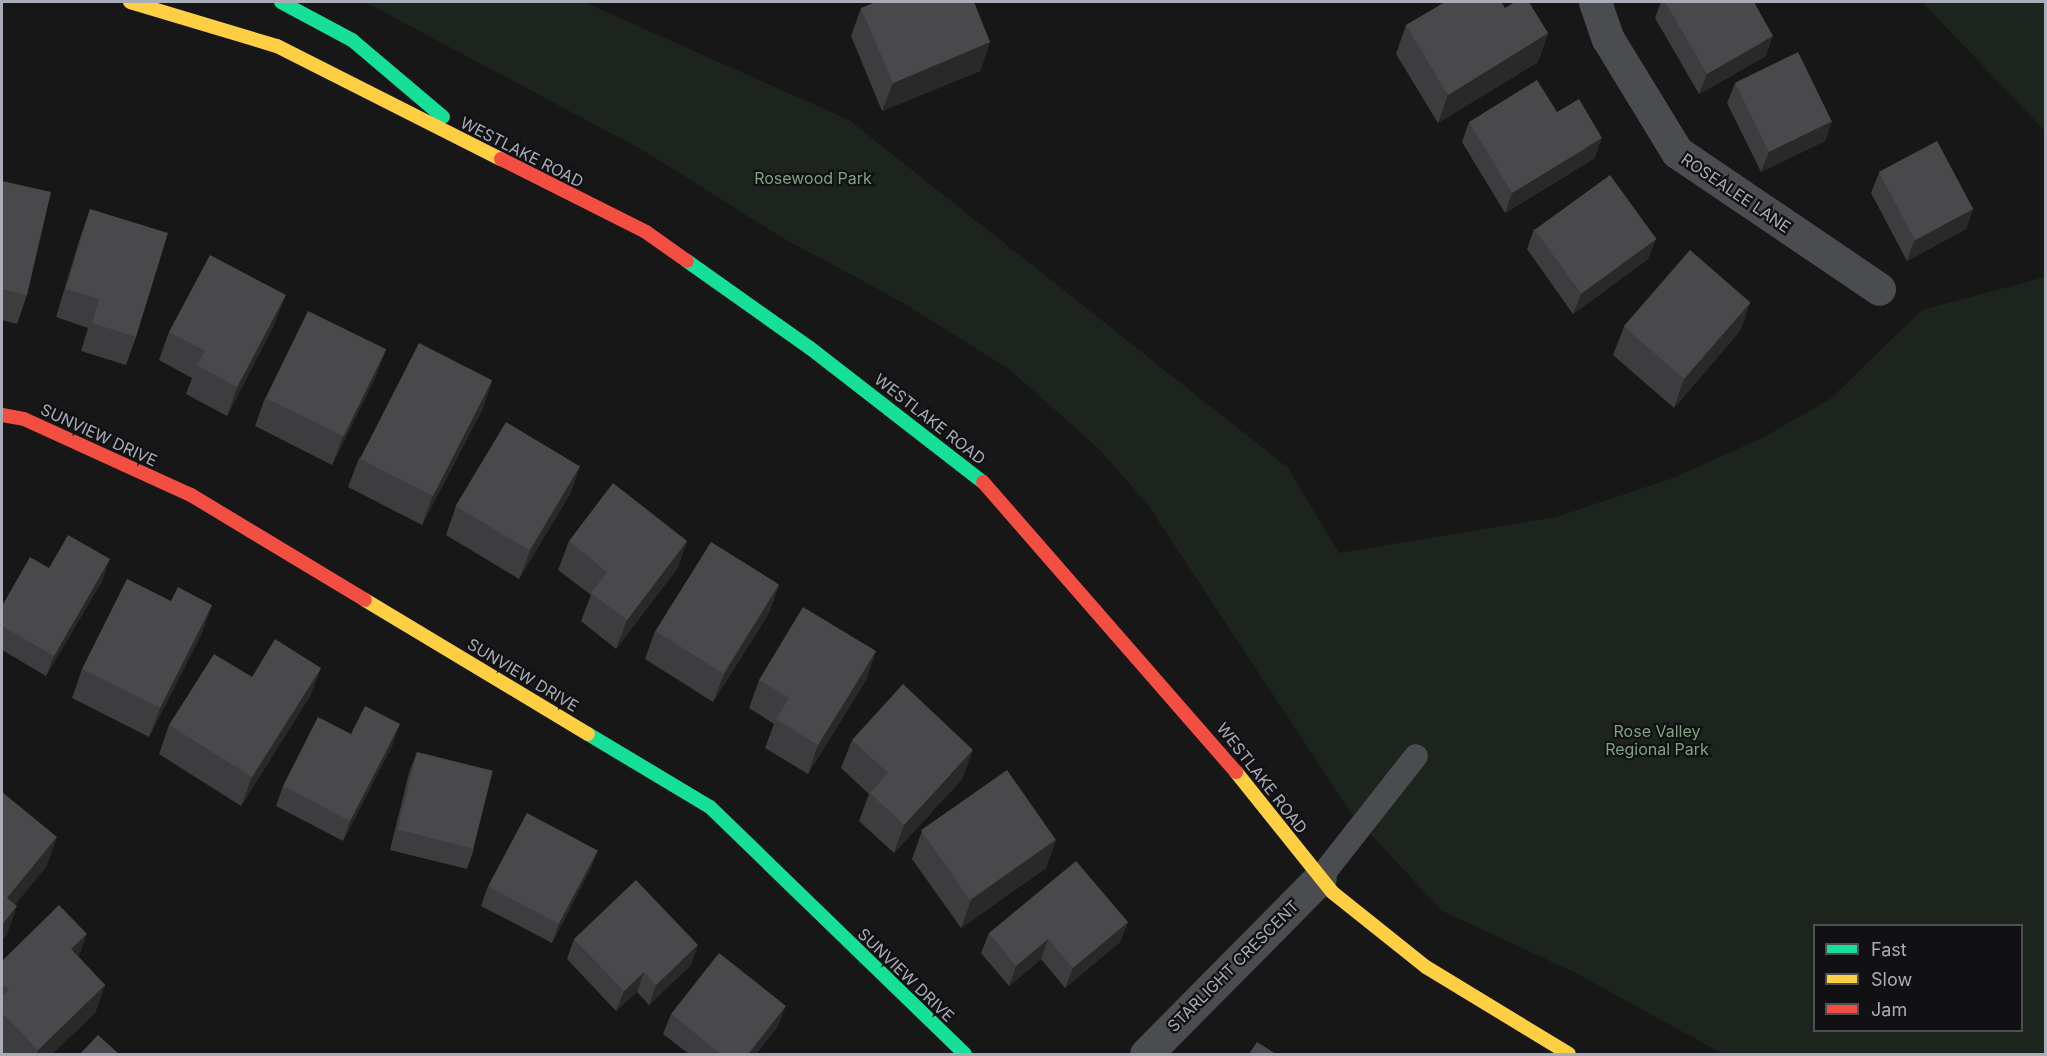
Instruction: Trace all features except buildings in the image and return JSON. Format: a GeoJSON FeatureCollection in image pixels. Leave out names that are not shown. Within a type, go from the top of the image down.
{"type":"FeatureCollection","features":[{"type":"Feature","properties":{"kind":"street","name":"WESTLAKE ROAD"},"geometry":{"type":"LineString","coordinates":[[130,2],[277,46],[646,232],[810,348],[979,478],[1200,727],[1332,892],[1426,967],[1569,1054]]}},
{"type":"Feature","properties":{"kind":"street"},"geometry":{"type":"LineString","coordinates":[[281,2],[352,40],[483,151]]}},
{"type":"Feature","properties":{"kind":"street","name":"ROSEALEE LANE"},"geometry":{"type":"LineString","coordinates":[[1595,2],[1608,39],[1677,152],[1879,289]]}},
{"type":"Feature","properties":{"kind":"street","name":"SUNVIEW DRIVE"},"geometry":{"type":"LineString","coordinates":[[2,415],[24,419],[191,495],[710,807],[965,1054]]}},
{"type":"Feature","properties":{"kind":"street","name":"STARLIGHT CRESCENT"},"geometry":{"type":"LineString","coordinates":[[1146,1054],[1320,878]]}},
{"type":"Feature","properties":{"kind":"lane"},"geometry":{"type":"LineString","coordinates":[[1320,878],[1416,756]]}},
{"type":"Feature","properties":{"kind":"green space","name":"Rose Valley Regional Park"},"geometry":{"type":"Polygon","coordinates":[[[365,2],[584,2],[849,120],[1288,468],[1339,553],[1556,517],[1673,478],[1762,438],[1830,399],[1922,310],[2045,277],[2045,1054],[1723,1054],[1576,973],[1442,911],[1351,813],[1148,505],[1099,449],[1009,369],[900,301],[781,237],[646,152],[365,2]]]}},
{"type":"Feature","properties":{"kind":"green space"},"geometry":{"type":"Polygon","coordinates":[[[1922,2],[2045,2],[2045,131],[1922,2]]]}},
{"type":"Feature","properties":{"kind":"traffic: fast"},"geometry":{"type":"LineString","coordinates":[[281,2],[352,40],[443,117]]}},
{"type":"Feature","properties":{"kind":"traffic: fast"},"geometry":{"type":"LineString","coordinates":[[687,261],[810,348],[983,482]]}},
{"type":"Feature","properties":{"kind":"traffic: fast"},"geometry":{"type":"LineString","coordinates":[[588,734],[710,807],[965,1054]]}},
{"type":"Feature","properties":{"kind":"traffic: slow"},"geometry":{"type":"LineString","coordinates":[[130,2],[277,46],[501,159]]}},
{"type":"Feature","properties":{"kind":"traffic: slow"},"geometry":{"type":"LineString","coordinates":[[365,600],[588,734]]}},
{"type":"Feature","properties":{"kind":"traffic: slow"},"geometry":{"type":"LineString","coordinates":[[1236,772],[1332,892],[1426,967],[1569,1054]]}},
{"type":"Feature","properties":{"kind":"traffic: jam"},"geometry":{"type":"LineString","coordinates":[[501,159],[646,232],[687,261]]}},
{"type":"Feature","properties":{"kind":"traffic: jam"},"geometry":{"type":"LineString","coordinates":[[2,415],[24,419],[191,495],[365,600]]}},
{"type":"Feature","properties":{"kind":"traffic: jam"},"geometry":{"type":"LineString","coordinates":[[983,482],[1236,772]]}},
{"type":"Feature","properties":{"kind":"park label","name":"Rosewood Park"},"geometry":{"type":"Point","coordinates":[813,178]}}]}
